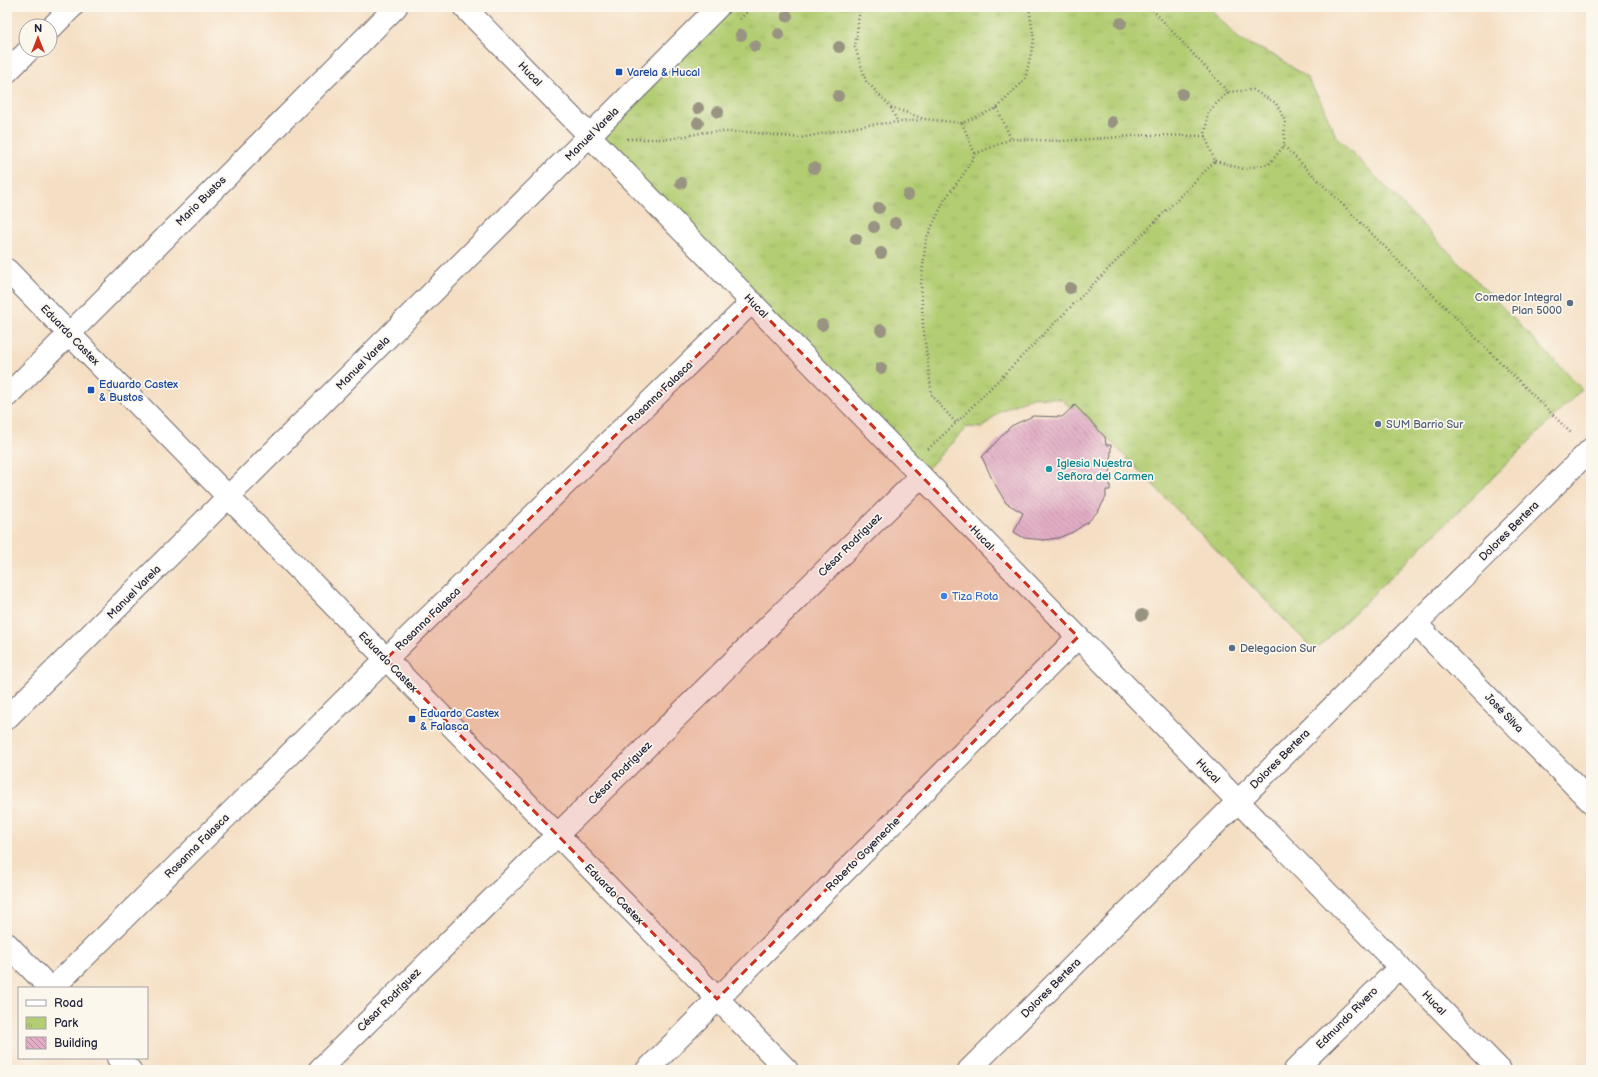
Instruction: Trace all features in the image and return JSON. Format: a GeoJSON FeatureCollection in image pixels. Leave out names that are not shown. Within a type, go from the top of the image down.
{"type":"FeatureCollection","features":[{"type":"Feature","properties":{"kind":"street"},"geometry":{"type":"LineString","coordinates":[[58,21],[72,7]]}},
{"type":"Feature","properties":{"kind":"street","name":"Mario Bustos"},"geometry":{"type":"LineString","coordinates":[[7,396],[396,7]]}},
{"type":"Feature","properties":{"kind":"street","name":"Hucal"},"geometry":{"type":"LineString","coordinates":[[464,7],[1500,1070]]}},
{"type":"Feature","properties":{"kind":"street","name":"Manuel Varela"},"geometry":{"type":"LineString","coordinates":[[7,718],[718,7]]}},
{"type":"Feature","properties":{"kind":"street"},"geometry":{"type":"LineString","coordinates":[[7,72],[21,58]]}},
{"type":"Feature","properties":{"kind":"street","name":"Eduardo Castex"},"geometry":{"type":"LineString","coordinates":[[7,270],[786,1070]]}},
{"type":"Feature","properties":{"kind":"street","name":"Rosanna Falasca"},"geometry":{"type":"LineString","coordinates":[[55,987],[386,659],[752,302]]}},
{"type":"Feature","properties":{"kind":"street","name":"Dolores Bertera"},"geometry":{"type":"LineString","coordinates":[[969,1070],[1590,450]]}},
{"type":"Feature","properties":{"kind":"street","name":"César Rodríguez"},"geometry":{"type":"LineString","coordinates":[[319,1070],[921,476]]}},
{"type":"Feature","properties":{"kind":"street","name":"José Silva"},"geometry":{"type":"LineString","coordinates":[[1416,624],[1591,802]]}},
{"type":"Feature","properties":{"kind":"street","name":"Roberto Goyeneche"},"geometry":{"type":"LineString","coordinates":[[647,1070],[1078,637]]}},
{"type":"Feature","properties":{"kind":"street"},"geometry":{"type":"LineString","coordinates":[[7,944],[49,987]]}},
{"type":"Feature","properties":{"kind":"street","name":"Edmundo Rivero"},"geometry":{"type":"LineString","coordinates":[[1295,1070],[1400,967]]}},
{"type":"Feature","properties":{"kind":"street"},"geometry":{"type":"LineString","coordinates":[[119,1059],[130,1070]]}},
{"type":"Feature","properties":{"kind":"path"},"geometry":{"type":"LineString","coordinates":[[856,7],[860,8],[855,47],[866,81],[890,107],[897,121]]}},
{"type":"Feature","properties":{"kind":"path"},"geometry":{"type":"LineString","coordinates":[[622,140],[669,139],[706,132],[749,132],[800,138],[867,125],[897,121],[924,120],[962,123],[997,108],[1025,79],[1034,40],[1029,7]]}},
{"type":"Feature","properties":{"kind":"path"},"geometry":{"type":"LineString","coordinates":[[1150,7],[1228,92]]}},
{"type":"Feature","properties":{"kind":"path"},"geometry":{"type":"LineString","coordinates":[[1253,90],[1276,103],[1285,121],[1284,146],[1268,164],[1244,169],[1215,161],[1204,136],[1208,112],[1228,92],[1253,90]]}},
{"type":"Feature","properties":{"kind":"path"},"geometry":{"type":"LineString","coordinates":[[890,107],[924,120]]}},
{"type":"Feature","properties":{"kind":"path"},"geometry":{"type":"LineString","coordinates":[[997,108],[1011,139]]}},
{"type":"Feature","properties":{"kind":"path"},"geometry":{"type":"LineString","coordinates":[[962,123],[975,154]]}},
{"type":"Feature","properties":{"kind":"path"},"geometry":{"type":"LineString","coordinates":[[1204,136],[1148,135],[1062,141],[1011,139],[975,154],[965,172],[945,199],[926,239],[921,284],[922,326],[932,396],[956,423],[1215,161]]}},
{"type":"Feature","properties":{"kind":"path"},"geometry":{"type":"LineString","coordinates":[[1284,146],[1590,450]]}},
{"type":"Feature","properties":{"kind":"highlighted area"},"geometry":{"type":"Polygon","coordinates":[[[752,302],[1078,637],[717,999],[386,659],[752,302]]]}},
{"type":"Feature","properties":{"kind":"green space"},"geometry":{"type":"Polygon","coordinates":[[[732,7],[1209,7],[1240,40],[1278,57],[1307,78],[1321,102],[1336,136],[1582,389],[1315,651],[1075,405],[1071,408],[1061,399],[1032,397],[1000,411],[982,428],[967,427],[924,472],[598,140],[732,7]]]}},
{"type":"Feature","properties":{"kind":"building","name":"Iglesia Nuestra Señora del Carmen"},"geometry":{"type":"Polygon","coordinates":[[[1075,405],[1105,437],[1106,445],[1111,445],[1110,490],[1106,490],[1106,497],[1099,510],[1088,522],[1073,532],[1058,538],[1044,540],[1024,538],[1014,532],[1023,513],[1006,503],[993,481],[982,457],[1011,426],[1033,416],[1062,417],[1075,405]]]}},
{"type":"Feature","properties":{"kind":"place","name":"Varela & Hucal"},"geometry":{"type":"Point","coordinates":[619,72]}},
{"type":"Feature","properties":{"kind":"place","name":"Comedor Integral Plan 5000"},"geometry":{"type":"Point","coordinates":[1570,303]}},
{"type":"Feature","properties":{"kind":"place","name":"Eduardo Castex & Bustos"},"geometry":{"type":"Point","coordinates":[91,390]}},
{"type":"Feature","properties":{"kind":"place","name":"SUM Barrio Sur"},"geometry":{"type":"Point","coordinates":[1378,424]}},
{"type":"Feature","properties":{"kind":"place","name":"Iglesia Nuestra Señora del Carmen"},"geometry":{"type":"Point","coordinates":[1049,469]}},
{"type":"Feature","properties":{"kind":"place","name":"Tiza Rota"},"geometry":{"type":"Point","coordinates":[944,596]}},
{"type":"Feature","properties":{"kind":"place","name":"Delegacion Sur"},"geometry":{"type":"Point","coordinates":[1232,648]}},
{"type":"Feature","properties":{"kind":"place","name":"Eduardo Castex & Falasca"},"geometry":{"type":"Point","coordinates":[412,719]}}]}
